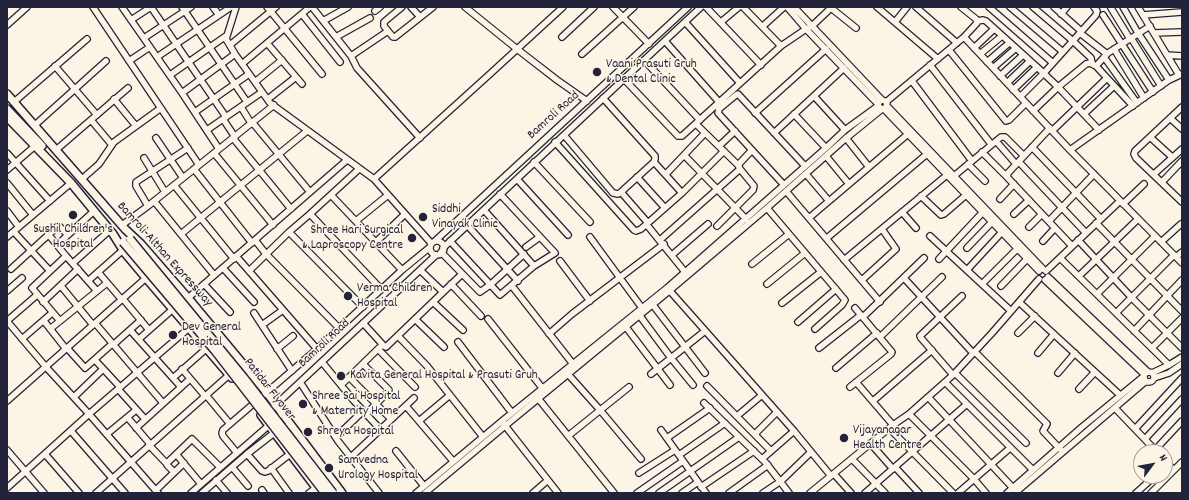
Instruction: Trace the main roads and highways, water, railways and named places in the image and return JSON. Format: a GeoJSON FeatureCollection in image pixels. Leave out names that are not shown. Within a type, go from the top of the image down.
{"type":"FeatureCollection","features":[{"type":"Feature","properties":{"kind":"main road","name":"Bamroli-Althan Expressway"},"geometry":{"type":"LineString","coordinates":[[7,94],[10,101],[35,125],[123,227],[141,244],[188,298],[267,393],[342,493]]}},
{"type":"Feature","properties":{"kind":"main road"},"geometry":{"type":"LineString","coordinates":[[10,101],[97,201],[105,206]]}},
{"type":"Feature","properties":{"kind":"main road"},"geometry":{"type":"LineString","coordinates":[[7,109],[75,182],[92,203],[96,212]]}},
{"type":"Feature","properties":{"kind":"main road"},"geometry":{"type":"LineString","coordinates":[[7,117],[71,183],[112,232]]}},
{"type":"Feature","properties":{"kind":"main road","name":"Patidar Flyover"},"geometry":{"type":"LineString","coordinates":[[123,227],[126,240],[213,348],[325,493]]}},
{"type":"Feature","properties":{"kind":"main road","name":"Bamroli-Althan Expressway"},"geometry":{"type":"LineString","coordinates":[[112,232],[123,250],[146,278],[253,403],[268,426],[318,490]]}},
{"type":"Feature","properties":{"kind":"main road","name":"Patidar Flyover"},"geometry":{"type":"LineString","coordinates":[[112,232],[126,240],[244,378],[333,493]]}},
{"type":"Feature","properties":{"kind":"place","name":"Vaani Prasuti Gruh & Dental Clinic"},"geometry":{"type":"Point","coordinates":[597,72]}},
{"type":"Feature","properties":{"kind":"place","name":"Sushil Children's Hospital"},"geometry":{"type":"Point","coordinates":[73,215]}},
{"type":"Feature","properties":{"kind":"place","name":"Siddhi Vinayak Clinic"},"geometry":{"type":"Point","coordinates":[423,217]}},
{"type":"Feature","properties":{"kind":"place","name":"Shree Hari Surgical & Laproscopy Centre"},"geometry":{"type":"Point","coordinates":[412,238]}},
{"type":"Feature","properties":{"kind":"place","name":"Verma Children Hospital"},"geometry":{"type":"Point","coordinates":[348,296]}},
{"type":"Feature","properties":{"kind":"place","name":"Dev General Hospital"},"geometry":{"type":"Point","coordinates":[173,335]}},
{"type":"Feature","properties":{"kind":"place","name":"Kavita General Hospital & Prasuti Gruh"},"geometry":{"type":"Point","coordinates":[341,376]}},
{"type":"Feature","properties":{"kind":"place","name":"Shree Sai Hospital & Maternity Home"},"geometry":{"type":"Point","coordinates":[303,404]}},
{"type":"Feature","properties":{"kind":"place","name":"Shreya Hospital"},"geometry":{"type":"Point","coordinates":[308,432]}},
{"type":"Feature","properties":{"kind":"place","name":"Vijayanagar Health Centre"},"geometry":{"type":"Point","coordinates":[844,438]}},
{"type":"Feature","properties":{"kind":"place","name":"Samvedna Urology Hospital"},"geometry":{"type":"Point","coordinates":[329,468]}}]}
